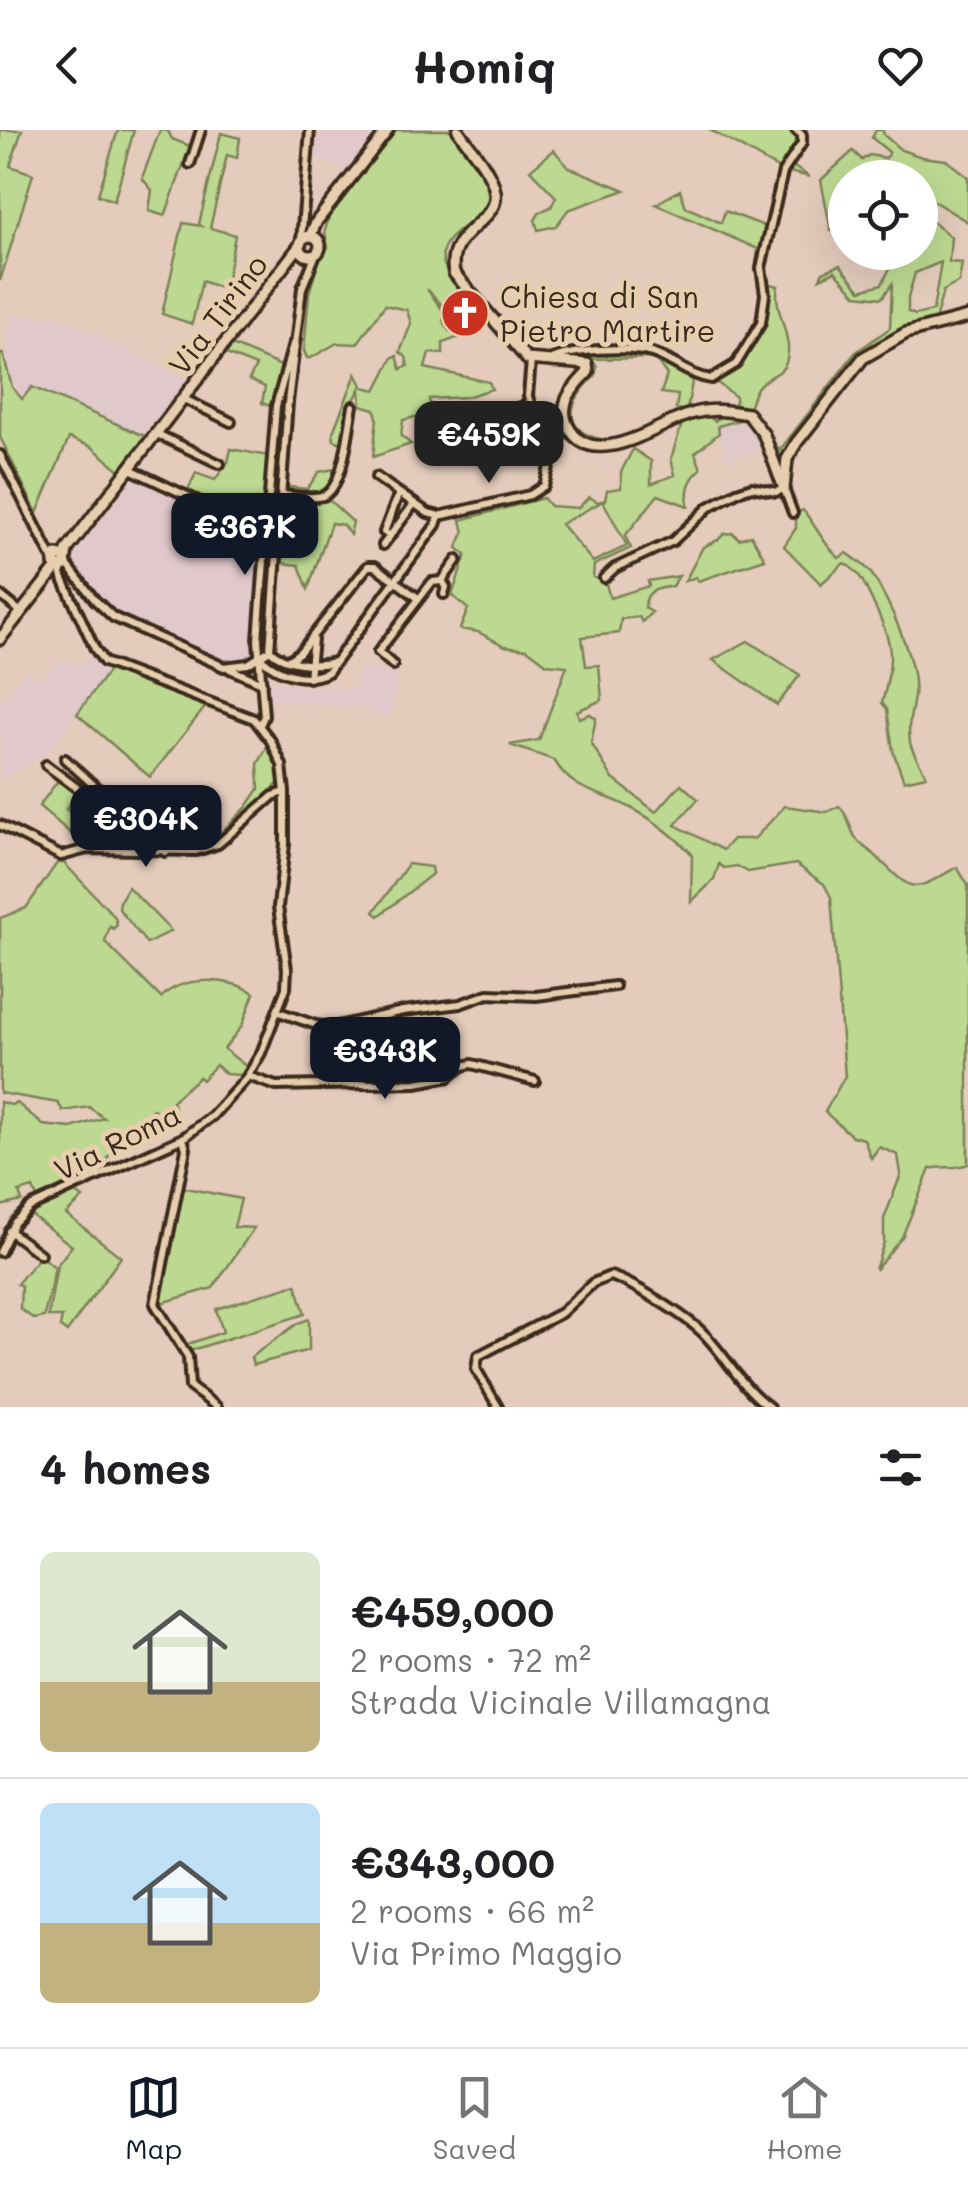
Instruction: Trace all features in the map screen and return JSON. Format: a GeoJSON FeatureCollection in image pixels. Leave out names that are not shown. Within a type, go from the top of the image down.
{"type":"FeatureCollection","features":[{"type":"Feature","properties":{"kind":"street"},"geometry":{"type":"LineString","coordinates":[[190,164],[201,130]]}},
{"type":"Feature","properties":{"kind":"street"},"geometry":{"type":"LineString","coordinates":[[224,667],[239,667],[270,650],[296,334],[308,271],[310,130]]}},
{"type":"Feature","properties":{"kind":"street"},"geometry":{"type":"LineString","coordinates":[[308,246],[320,218],[388,130]]}},
{"type":"Feature","properties":{"kind":"street"},"geometry":{"type":"LineString","coordinates":[[458,130],[492,184],[496,198],[492,208],[455,248],[452,270],[530,360],[584,361],[590,368],[568,394],[564,408],[568,425],[577,438],[594,445],[618,444],[692,413],[719,410],[748,414],[764,436],[793,513]]}},
{"type":"Feature","properties":{"kind":"street"},"geometry":{"type":"LineString","coordinates":[[548,361],[578,353],[644,352],[711,378],[736,364],[763,314],[765,285],[761,268],[783,172],[802,143],[802,135],[796,130]]}},
{"type":"Feature","properties":{"kind":"street","name":"Via Tirino"},"geometry":{"type":"LineString","coordinates":[[0,640],[290,258],[308,246]]}},
{"type":"Feature","properties":{"kind":"street"},"geometry":{"type":"LineString","coordinates":[[784,489],[788,460],[796,442],[863,358],[906,333],[968,318]]}},
{"type":"Feature","properties":{"kind":"street"},"geometry":{"type":"LineString","coordinates":[[0,454],[58,561],[104,662],[260,724],[264,716],[258,640],[276,406],[296,334]]}},
{"type":"Feature","properties":{"kind":"street"},"geometry":{"type":"LineString","coordinates":[[376,477],[412,507],[438,516],[530,496],[544,486],[549,468],[527,391],[530,360]]}},
{"type":"Feature","properties":{"kind":"street","name":"Via Tirino"},"geometry":{"type":"LineString","coordinates":[[184,399],[231,422]]}},
{"type":"Feature","properties":{"kind":"street"},"geometry":{"type":"LineString","coordinates":[[456,427],[530,402]]}},
{"type":"Feature","properties":{"kind":"street"},"geometry":{"type":"LineString","coordinates":[[282,494],[322,496],[332,489],[340,472],[353,406]]}},
{"type":"Feature","properties":{"kind":"street"},"geometry":{"type":"LineString","coordinates":[[156,434],[220,464]]}},
{"type":"Feature","properties":{"kind":"street"},"geometry":{"type":"LineString","coordinates":[[130,469],[266,533]]}},
{"type":"Feature","properties":{"kind":"street"},"geometry":{"type":"LineString","coordinates":[[604,578],[616,568],[673,542],[709,507],[736,492],[752,487],[776,492],[784,489]]}},
{"type":"Feature","properties":{"kind":"street"},"geometry":{"type":"LineString","coordinates":[[390,536],[384,532],[398,497]]}},
{"type":"Feature","properties":{"kind":"street"},"geometry":{"type":"LineString","coordinates":[[383,545],[412,507]]}},
{"type":"Feature","properties":{"kind":"street"},"geometry":{"type":"LineString","coordinates":[[261,658],[281,672],[308,678],[324,675],[436,525],[438,516]]}},
{"type":"Feature","properties":{"kind":"street"},"geometry":{"type":"LineString","coordinates":[[442,582],[457,560]]}},
{"type":"Feature","properties":{"kind":"street"},"geometry":{"type":"LineString","coordinates":[[58,561],[113,617],[262,685]]}},
{"type":"Feature","properties":{"kind":"street"},"geometry":{"type":"LineString","coordinates":[[289,660],[314,635],[366,568],[374,566],[418,598]]}},
{"type":"Feature","properties":{"kind":"street"},"geometry":{"type":"LineString","coordinates":[[393,665],[378,652],[432,582],[442,582]]}},
{"type":"Feature","properties":{"kind":"street"},"geometry":{"type":"LineString","coordinates":[[442,582],[446,587],[444,594]]}},
{"type":"Feature","properties":{"kind":"street"},"geometry":{"type":"LineString","coordinates":[[0,595],[21,612]]}},
{"type":"Feature","properties":{"kind":"street"},"geometry":{"type":"LineString","coordinates":[[308,678],[314,635]]}},
{"type":"Feature","properties":{"kind":"street"},"geometry":{"type":"LineString","coordinates":[[270,650],[289,660],[336,661]]}},
{"type":"Feature","properties":{"kind":"street","name":"Via Roma"},"geometry":{"type":"LineString","coordinates":[[0,1252],[9,1230],[30,1207],[183,1138],[212,1116],[248,1076],[269,1038],[287,976],[278,907],[286,844],[286,792],[282,765],[260,724]]}},
{"type":"Feature","properties":{"kind":"street"},"geometry":{"type":"LineString","coordinates":[[64,760],[162,844],[165,852]]}},
{"type":"Feature","properties":{"kind":"street"},"geometry":{"type":"LineString","coordinates":[[46,765],[89,797],[143,852]]}},
{"type":"Feature","properties":{"kind":"street"},"geometry":{"type":"LineString","coordinates":[[89,797],[98,788]]}},
{"type":"Feature","properties":{"kind":"street"},"geometry":{"type":"LineString","coordinates":[[0,825],[58,856],[87,850],[196,851],[218,844],[273,796],[286,792]]}},
{"type":"Feature","properties":{"kind":"street"},"geometry":{"type":"LineString","coordinates":[[279,1012],[316,1026],[332,1027],[403,1011],[460,1004],[482,994],[542,995],[615,986]]}},
{"type":"Feature","properties":{"kind":"street"},"geometry":{"type":"LineString","coordinates":[[248,1076],[276,1086],[416,1082],[449,1077],[462,1066],[472,1064],[535,1081]]}},
{"type":"Feature","properties":{"kind":"street"},"geometry":{"type":"LineString","coordinates":[[183,1138],[186,1149],[156,1304],[188,1357],[190,1387],[217,1407]]}},
{"type":"Feature","properties":{"kind":"street"},"geometry":{"type":"LineString","coordinates":[[9,1230],[40,1254]]}},
{"type":"Feature","properties":{"kind":"street"},"geometry":{"type":"LineString","coordinates":[[498,1407],[476,1369],[478,1356],[561,1313],[593,1283],[610,1276],[628,1283],[698,1329],[749,1390],[769,1407]]}},
{"type":"Feature","properties":{"kind":"shaded area"},"geometry":{"type":"Polygon","coordinates":[[[320,130],[379,133],[350,172],[313,157],[314,139],[319,140],[320,130]]]}},
{"type":"Feature","properties":{"kind":"shaded area"},"geometry":{"type":"Polygon","coordinates":[[[12,315],[60,317],[191,381],[147,437],[33,387],[22,399],[11,378],[5,352],[12,315]]]}},
{"type":"Feature","properties":{"kind":"shaded area"},"geometry":{"type":"Polygon","coordinates":[[[747,418],[764,448],[727,460],[717,427],[747,418]]]}},
{"type":"Feature","properties":{"kind":"shaded area"},"geometry":{"type":"Polygon","coordinates":[[[132,477],[271,540],[265,683],[357,689],[360,667],[399,672],[389,719],[367,708],[266,699],[264,688],[122,625],[98,608],[68,559],[132,477]]]}},
{"type":"Feature","properties":{"kind":"shaded area"},"geometry":{"type":"Polygon","coordinates":[[[93,656],[110,669],[45,755],[0,780],[0,703],[27,671],[40,681],[59,659],[82,664],[93,656]]]}},
{"type":"Feature","properties":{"kind":"green space"},"geometry":{"type":"Polygon","coordinates":[[[0,130],[22,130],[10,166],[33,174],[0,281],[0,130]]]}},
{"type":"Feature","properties":{"kind":"green space"},"geometry":{"type":"Polygon","coordinates":[[[118,130],[134,130],[114,201],[98,195],[118,130]]]}},
{"type":"Feature","properties":{"kind":"green space"},"geometry":{"type":"Polygon","coordinates":[[[160,130],[190,146],[165,216],[149,211],[152,190],[142,178],[160,130]]]}},
{"type":"Feature","properties":{"kind":"green space"},"geometry":{"type":"Polygon","coordinates":[[[396,130],[453,130],[488,184],[490,203],[455,234],[443,252],[443,263],[463,295],[446,309],[427,289],[447,316],[443,320],[449,331],[459,329],[462,336],[443,343],[443,354],[429,353],[425,368],[489,382],[492,389],[466,397],[429,399],[432,413],[403,420],[401,436],[411,444],[373,457],[377,418],[375,409],[361,405],[360,389],[342,443],[334,440],[333,432],[356,374],[363,387],[376,390],[393,357],[397,356],[401,369],[408,366],[400,352],[411,324],[407,310],[385,305],[357,344],[337,343],[311,358],[304,351],[309,293],[328,247],[325,231],[329,217],[396,130]]]}},
{"type":"Feature","properties":{"kind":"green space"},"geometry":{"type":"Polygon","coordinates":[[[710,130],[807,130],[804,144],[788,157],[794,167],[810,177],[781,170],[710,130]]]}},
{"type":"Feature","properties":{"kind":"green space"},"geometry":{"type":"Polygon","coordinates":[[[876,130],[883,130],[901,150],[946,160],[968,177],[968,222],[938,204],[938,160],[862,160],[869,155],[886,158],[889,152],[872,138],[876,130]]]}},
{"type":"Feature","properties":{"kind":"green space"},"geometry":{"type":"Polygon","coordinates":[[[221,133],[240,138],[237,158],[227,155],[210,228],[235,235],[225,290],[202,281],[192,324],[162,314],[183,223],[201,226],[221,133]]]}},
{"type":"Feature","properties":{"kind":"green space"},"geometry":{"type":"Polygon","coordinates":[[[554,150],[568,167],[625,190],[568,210],[556,226],[538,230],[535,220],[540,212],[551,207],[556,197],[530,170],[554,150]]]}},
{"type":"Feature","properties":{"kind":"green space"},"geometry":{"type":"Polygon","coordinates":[[[853,151],[862,160],[843,160],[853,151]]]}},
{"type":"Feature","properties":{"kind":"green space"},"geometry":{"type":"Polygon","coordinates":[[[828,174],[828,216],[821,180],[828,174]]]}},
{"type":"Feature","properties":{"kind":"green space"},"geometry":{"type":"Polygon","coordinates":[[[680,190],[686,207],[721,223],[725,211],[767,227],[756,268],[758,249],[656,204],[680,190]]]}},
{"type":"Feature","properties":{"kind":"green space"},"geometry":{"type":"Polygon","coordinates":[[[938,226],[951,237],[949,262],[962,263],[959,282],[943,291],[935,321],[913,327],[864,354],[781,468],[760,425],[780,450],[855,353],[890,328],[892,284],[882,298],[857,295],[835,271],[820,278],[823,272],[844,270],[861,290],[882,284],[889,270],[922,270],[915,273],[908,312],[915,315],[933,311],[941,262],[938,263],[938,226]]]}},
{"type":"Feature","properties":{"kind":"green space"},"geometry":{"type":"Polygon","coordinates":[[[770,284],[778,286],[778,305],[788,344],[786,363],[757,388],[747,418],[718,426],[719,433],[695,453],[701,469],[689,485],[688,506],[658,495],[625,536],[631,548],[594,565],[593,577],[605,581],[610,598],[649,586],[648,581],[679,576],[672,586],[649,594],[645,608],[652,612],[642,622],[639,617],[621,619],[619,633],[582,637],[586,666],[599,665],[602,700],[577,711],[579,718],[590,714],[596,718],[591,743],[613,779],[656,812],[681,784],[698,799],[675,825],[723,850],[733,839],[754,839],[785,806],[827,812],[839,806],[858,841],[906,883],[921,885],[957,867],[968,885],[968,1164],[930,1169],[902,1237],[875,1270],[884,1242],[884,1219],[901,1174],[898,1155],[879,1147],[871,1158],[864,1139],[852,1136],[825,1112],[845,1076],[831,897],[824,884],[796,864],[748,872],[719,864],[714,880],[691,902],[692,854],[677,840],[636,810],[578,785],[554,760],[510,745],[539,740],[567,666],[547,664],[527,649],[505,646],[478,632],[460,629],[468,609],[452,595],[466,555],[457,548],[464,533],[461,520],[543,498],[550,506],[578,508],[589,497],[598,502],[605,500],[607,490],[621,488],[621,472],[633,449],[651,461],[651,484],[675,475],[671,459],[683,420],[715,412],[709,417],[715,421],[736,402],[736,397],[716,382],[740,363],[765,320],[770,284]],[[603,501],[561,524],[593,562],[627,546],[603,501]]]}},
{"type":"Feature","properties":{"kind":"green space"},"geometry":{"type":"Polygon","coordinates":[[[232,345],[281,366],[273,407],[262,403],[265,387],[249,380],[256,366],[226,354],[232,345]]]}},
{"type":"Feature","properties":{"kind":"green space"},"geometry":{"type":"Polygon","coordinates":[[[623,351],[656,356],[693,377],[687,410],[676,409],[678,395],[661,393],[667,375],[655,358],[591,359],[597,367],[595,376],[578,396],[572,416],[581,431],[607,440],[576,433],[569,412],[589,360],[559,359],[623,351]]]}},
{"type":"Feature","properties":{"kind":"green space"},"geometry":{"type":"Polygon","coordinates":[[[0,354],[12,387],[22,399],[32,387],[147,437],[121,471],[92,447],[69,438],[37,513],[0,437],[0,354]]]}},
{"type":"Feature","properties":{"kind":"green space"},"geometry":{"type":"Polygon","coordinates":[[[231,449],[268,456],[261,523],[188,490],[196,473],[215,480],[228,462],[231,449]]]}},
{"type":"Feature","properties":{"kind":"green space"},"geometry":{"type":"Polygon","coordinates":[[[334,469],[328,499],[353,522],[350,535],[343,525],[331,523],[308,589],[299,565],[282,563],[288,487],[307,489],[319,472],[334,469]]]}},
{"type":"Feature","properties":{"kind":"green space"},"geometry":{"type":"Polygon","coordinates":[[[803,510],[839,558],[847,553],[869,570],[894,615],[914,682],[910,742],[926,776],[904,781],[893,751],[887,709],[882,703],[890,649],[884,626],[860,578],[844,563],[821,584],[784,546],[796,528],[796,514],[803,510]]]}},
{"type":"Feature","properties":{"kind":"green space"},"geometry":{"type":"Polygon","coordinates":[[[733,533],[739,539],[751,535],[765,559],[698,581],[696,577],[685,581],[703,547],[733,533]]]}},
{"type":"Feature","properties":{"kind":"green space"},"geometry":{"type":"Polygon","coordinates":[[[748,641],[800,675],[777,705],[713,660],[748,641]]]}},
{"type":"Feature","properties":{"kind":"green space"},"geometry":{"type":"Polygon","coordinates":[[[110,669],[206,706],[150,777],[77,714],[110,669]]]}},
{"type":"Feature","properties":{"kind":"green space"},"geometry":{"type":"Polygon","coordinates":[[[265,739],[269,739],[282,780],[219,840],[216,837],[247,807],[259,789],[258,764],[267,747],[265,739]]]}},
{"type":"Feature","properties":{"kind":"green space"},"geometry":{"type":"Polygon","coordinates":[[[60,778],[78,793],[66,809],[112,849],[85,846],[39,806],[60,778]]]}},
{"type":"Feature","properties":{"kind":"green space"},"geometry":{"type":"Polygon","coordinates":[[[57,863],[64,863],[115,917],[117,925],[113,929],[110,926],[105,942],[161,998],[181,985],[206,981],[232,984],[254,993],[242,1026],[224,1049],[247,1067],[241,1075],[226,1074],[216,1065],[172,1101],[174,1107],[159,1113],[153,1109],[127,1129],[101,1168],[99,1165],[69,1178],[69,1182],[37,1198],[33,1188],[19,1192],[22,1201],[0,1206],[0,1102],[17,1103],[43,1125],[71,1128],[104,1118],[89,1107],[63,1111],[58,1103],[0,1093],[0,918],[26,908],[57,863]]]}},
{"type":"Feature","properties":{"kind":"green space"},"geometry":{"type":"Polygon","coordinates":[[[408,864],[431,867],[432,874],[379,916],[374,912],[408,864]]]}},
{"type":"Feature","properties":{"kind":"green space"},"geometry":{"type":"Polygon","coordinates":[[[128,887],[171,931],[147,944],[119,909],[128,887]]]}},
{"type":"Feature","properties":{"kind":"green space"},"geometry":{"type":"Polygon","coordinates":[[[181,1187],[241,1199],[234,1227],[254,1228],[213,1288],[158,1304],[181,1187]]]}},
{"type":"Feature","properties":{"kind":"green space"},"geometry":{"type":"Polygon","coordinates":[[[73,1191],[83,1198],[66,1214],[121,1257],[67,1332],[60,1327],[62,1317],[48,1317],[57,1265],[72,1246],[30,1214],[73,1191]]]}},
{"type":"Feature","properties":{"kind":"green space"},"geometry":{"type":"Polygon","coordinates":[[[40,1256],[55,1267],[44,1317],[34,1319],[20,1309],[21,1286],[17,1284],[40,1256]]]}},
{"type":"Feature","properties":{"kind":"green space"},"geometry":{"type":"Polygon","coordinates":[[[296,1284],[305,1314],[189,1351],[185,1345],[223,1332],[216,1309],[296,1284]]]}},
{"type":"Feature","properties":{"kind":"green space"},"geometry":{"type":"Polygon","coordinates":[[[309,1319],[309,1350],[253,1365],[251,1357],[309,1319]]]}},
{"type":"Feature","properties":{"kind":"place","name":"Chiesa di San Pietro Martire"},"geometry":{"type":"Point","coordinates":[465,313]}}]}
